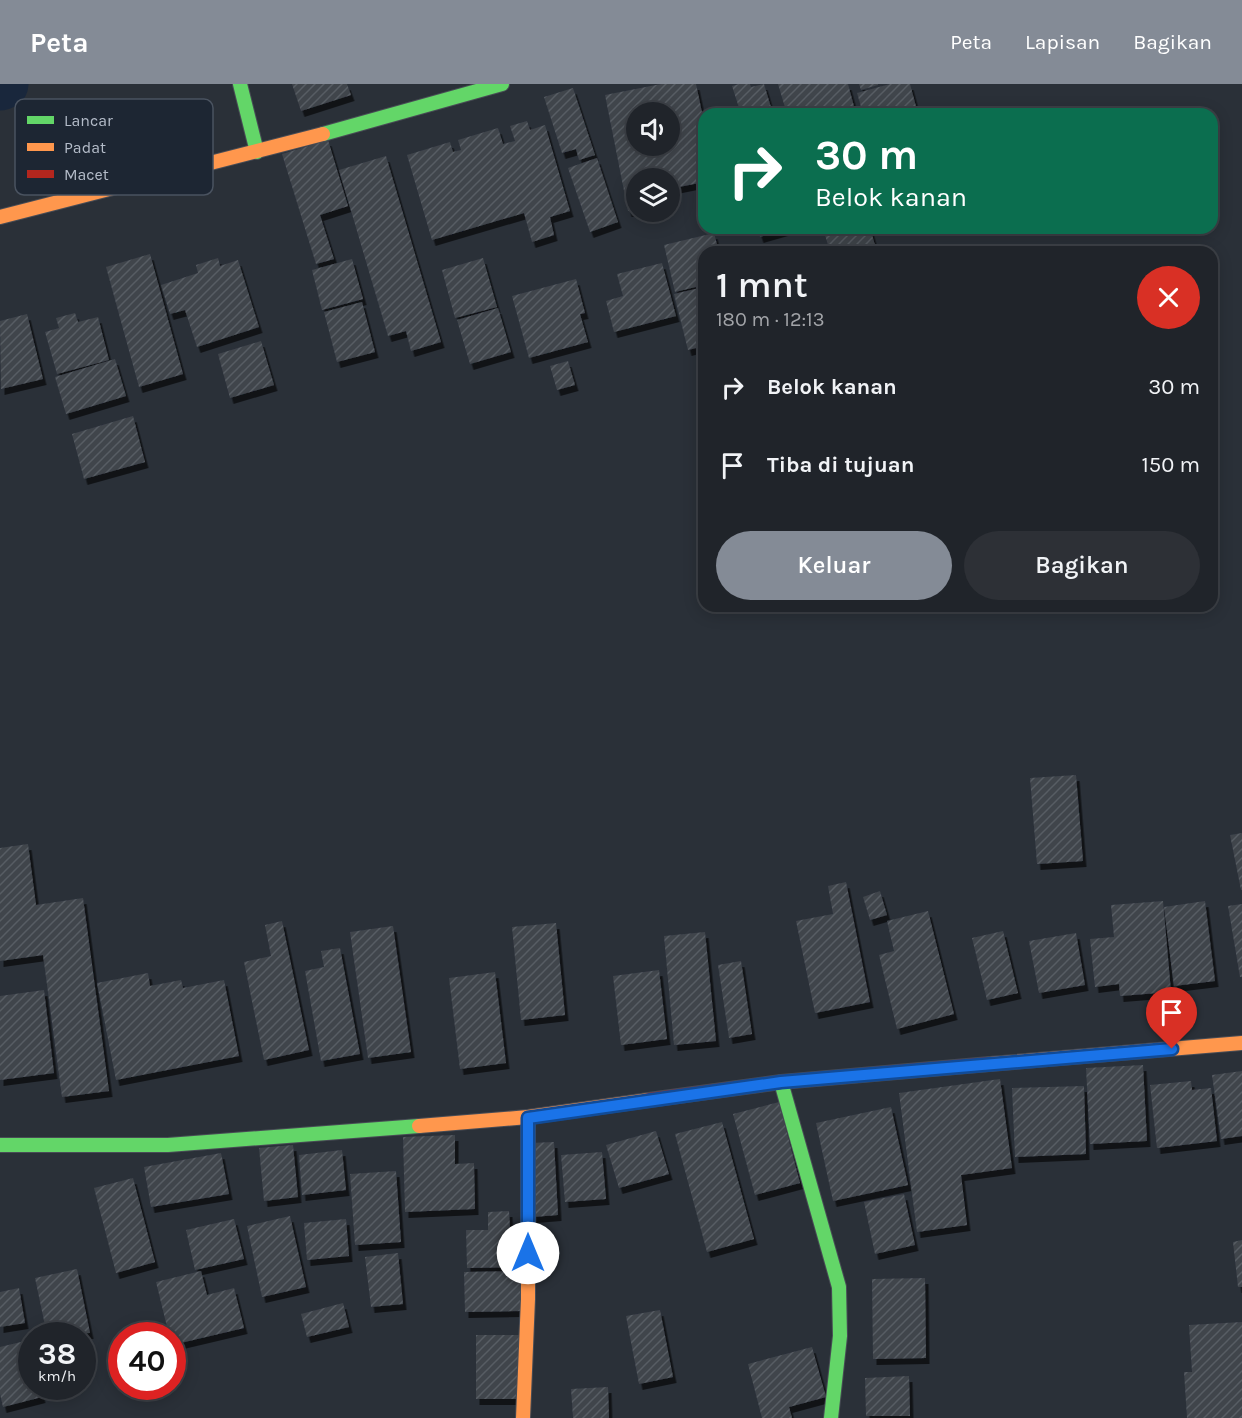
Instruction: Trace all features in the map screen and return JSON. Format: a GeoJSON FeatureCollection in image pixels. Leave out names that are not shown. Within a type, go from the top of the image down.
{"type":"FeatureCollection","features":[{"type":"Feature","properties":{"kind":"street"},"geometry":{"type":"LineString","coordinates":[[240,84],[257,152]]}},
{"type":"Feature","properties":{"kind":"street"},"geometry":{"type":"LineString","coordinates":[[213,163],[502,84]]}},
{"type":"Feature","properties":{"kind":"street"},"geometry":{"type":"LineString","coordinates":[[0,217],[87,195]]}},
{"type":"Feature","properties":{"kind":"street"},"geometry":{"type":"LineString","coordinates":[[0,1145],[168,1145],[528,1118],[781,1082],[1242,1043]]}},
{"type":"Feature","properties":{"kind":"street"},"geometry":{"type":"LineString","coordinates":[[781,1082],[839,1287],[840,1331],[831,1418]]}},
{"type":"Feature","properties":{"kind":"street"},"geometry":{"type":"LineString","coordinates":[[523,1418],[528,1299],[528,1118]]}},
{"type":"Feature","properties":{"kind":"building"},"geometry":{"type":"Polygon","coordinates":[[[292,84],[347,84],[351,95],[301,111],[292,84]]]}},
{"type":"Feature","properties":{"kind":"building"},"geometry":{"type":"Polygon","coordinates":[[[661,84],[696,84],[701,108],[698,108],[698,183],[680,187],[680,168],[626,168],[626,201],[605,95],[661,84]]]}},
{"type":"Feature","properties":{"kind":"building"},"geometry":{"type":"Polygon","coordinates":[[[750,84],[751,87],[764,84],[771,108],[739,108],[732,86],[750,84]]]}},
{"type":"Feature","properties":{"kind":"building"},"geometry":{"type":"Polygon","coordinates":[[[778,84],[848,84],[854,108],[785,108],[778,84]]]}},
{"type":"Feature","properties":{"kind":"building"},"geometry":{"type":"Polygon","coordinates":[[[859,84],[878,84],[878,85],[861,90],[859,84]]]}},
{"type":"Feature","properties":{"kind":"building"},"geometry":{"type":"Polygon","coordinates":[[[890,84],[910,84],[916,108],[861,108],[857,93],[890,84]]]}},
{"type":"Feature","properties":{"kind":"building"},"geometry":{"type":"Polygon","coordinates":[[[573,88],[595,155],[579,160],[576,149],[562,153],[544,97],[573,88]]]}},
{"type":"Feature","properties":{"kind":"building"},"geometry":{"type":"Polygon","coordinates":[[[527,121],[530,130],[545,125],[570,211],[550,217],[554,235],[532,242],[524,213],[432,240],[407,155],[450,142],[453,152],[461,150],[458,140],[498,128],[503,144],[515,141],[510,126],[527,121]]]}},
{"type":"Feature","properties":{"kind":"building"},"geometry":{"type":"Polygon","coordinates":[[[328,140],[348,206],[320,215],[334,259],[316,264],[282,154],[328,140]]]}},
{"type":"Feature","properties":{"kind":"building"},"geometry":{"type":"Polygon","coordinates":[[[386,156],[441,342],[411,351],[406,331],[388,336],[339,170],[386,156]]]}},
{"type":"Feature","properties":{"kind":"building"},"geometry":{"type":"Polygon","coordinates":[[[597,158],[618,222],[590,232],[568,168],[597,158]]]}},
{"type":"Feature","properties":{"kind":"building"},"geometry":{"type":"Polygon","coordinates":[[[714,234],[717,246],[698,246],[698,286],[675,292],[664,245],[714,234]]]}},
{"type":"Feature","properties":{"kind":"building"},"geometry":{"type":"Polygon","coordinates":[[[825,234],[872,234],[875,246],[828,246],[825,234]]]}},
{"type":"Feature","properties":{"kind":"building"},"geometry":{"type":"Polygon","coordinates":[[[150,254],[183,374],[139,387],[106,267],[150,254]]]}},
{"type":"Feature","properties":{"kind":"building"},"geometry":{"type":"Polygon","coordinates":[[[218,258],[220,266],[238,260],[259,327],[197,347],[185,310],[170,314],[161,285],[198,273],[196,265],[218,258]]]}},
{"type":"Feature","properties":{"kind":"building"},"geometry":{"type":"Polygon","coordinates":[[[483,258],[497,307],[455,318],[442,270],[483,258]]]}},
{"type":"Feature","properties":{"kind":"building"},"geometry":{"type":"Polygon","coordinates":[[[352,259],[363,299],[322,310],[312,270],[352,259]]]}},
{"type":"Feature","properties":{"kind":"building"},"geometry":{"type":"Polygon","coordinates":[[[662,263],[676,316],[614,332],[606,301],[623,296],[617,274],[662,263]]]}},
{"type":"Feature","properties":{"kind":"building"},"geometry":{"type":"Polygon","coordinates":[[[576,279],[585,313],[580,314],[588,342],[529,358],[512,296],[576,279]]]}},
{"type":"Feature","properties":{"kind":"building"},"geometry":{"type":"Polygon","coordinates":[[[698,288],[698,348],[688,350],[674,294],[698,288]]]}},
{"type":"Feature","properties":{"kind":"building"},"geometry":{"type":"Polygon","coordinates":[[[362,302],[375,352],[337,362],[324,312],[362,302]]]}},
{"type":"Feature","properties":{"kind":"building"},"geometry":{"type":"Polygon","coordinates":[[[498,308],[511,352],[470,364],[457,320],[498,308]]]}},
{"type":"Feature","properties":{"kind":"building"},"geometry":{"type":"Polygon","coordinates":[[[75,313],[78,322],[98,317],[109,360],[57,374],[45,332],[59,328],[56,318],[75,313]]]}},
{"type":"Feature","properties":{"kind":"building"},"geometry":{"type":"Polygon","coordinates":[[[27,314],[43,379],[1,389],[0,321],[27,314]]]}},
{"type":"Feature","properties":{"kind":"building"},"geometry":{"type":"Polygon","coordinates":[[[261,341],[274,385],[230,398],[218,354],[261,341]]]}},
{"type":"Feature","properties":{"kind":"building"},"geometry":{"type":"Polygon","coordinates":[[[115,359],[126,396],[66,414],[55,377],[115,359]]]}},
{"type":"Feature","properties":{"kind":"building"},"geometry":{"type":"Polygon","coordinates":[[[568,361],[575,385],[557,390],[550,366],[568,361]]]}},
{"type":"Feature","properties":{"kind":"building"},"geometry":{"type":"Polygon","coordinates":[[[133,416],[145,462],[84,479],[72,434],[133,416]]]}},
{"type":"Feature","properties":{"kind":"building"},"geometry":{"type":"Polygon","coordinates":[[[1076,775],[1083,861],[1037,864],[1030,778],[1076,775]]]}},
{"type":"Feature","properties":{"kind":"building"},"geometry":{"type":"Polygon","coordinates":[[[1242,833],[1242,890],[1241,890],[1230,835],[1242,833]]]}},
{"type":"Feature","properties":{"kind":"building"},"geometry":{"type":"Polygon","coordinates":[[[28,844],[36,905],[83,898],[109,1091],[62,1097],[43,955],[0,961],[0,848],[28,844]]]}},
{"type":"Feature","properties":{"kind":"building"},"geometry":{"type":"Polygon","coordinates":[[[846,882],[870,1002],[815,1013],[796,921],[833,914],[828,886],[846,882]]]}},
{"type":"Feature","properties":{"kind":"building"},"geometry":{"type":"Polygon","coordinates":[[[880,891],[887,915],[870,920],[863,897],[880,891]]]}},
{"type":"Feature","properties":{"kind":"building"},"geometry":{"type":"Polygon","coordinates":[[[1163,901],[1171,992],[1120,996],[1119,984],[1095,987],[1090,939],[1114,937],[1111,905],[1163,901]]]}},
{"type":"Feature","properties":{"kind":"building"},"geometry":{"type":"Polygon","coordinates":[[[1205,901],[1215,981],[1174,986],[1164,907],[1205,901]]]}},
{"type":"Feature","properties":{"kind":"building"},"geometry":{"type":"Polygon","coordinates":[[[1242,904],[1242,977],[1240,977],[1228,906],[1242,904]]]}},
{"type":"Feature","properties":{"kind":"building"},"geometry":{"type":"Polygon","coordinates":[[[928,911],[954,1014],[897,1029],[879,955],[894,951],[887,921],[928,911]]]}},
{"type":"Feature","properties":{"kind":"building"},"geometry":{"type":"Polygon","coordinates":[[[282,921],[309,1050],[264,1060],[244,962],[271,956],[265,925],[282,921]]]}},
{"type":"Feature","properties":{"kind":"building"},"geometry":{"type":"Polygon","coordinates":[[[556,923],[565,1015],[521,1020],[512,927],[556,923]]]}},
{"type":"Feature","properties":{"kind":"building"},"geometry":{"type":"Polygon","coordinates":[[[393,926],[411,1052],[368,1058],[350,932],[393,926]]]}},
{"type":"Feature","properties":{"kind":"building"},"geometry":{"type":"Polygon","coordinates":[[[1003,931],[1018,993],[987,1000],[972,938],[1003,931]]]}},
{"type":"Feature","properties":{"kind":"building"},"geometry":{"type":"Polygon","coordinates":[[[705,932],[716,1041],[674,1045],[664,936],[705,932]]]}},
{"type":"Feature","properties":{"kind":"building"},"geometry":{"type":"Polygon","coordinates":[[[1076,933],[1085,985],[1039,993],[1029,941],[1076,933]]]}},
{"type":"Feature","properties":{"kind":"building"},"geometry":{"type":"Polygon","coordinates":[[[340,948],[360,1054],[321,1061],[305,971],[324,967],[321,951],[340,948]]]}},
{"type":"Feature","properties":{"kind":"building"},"geometry":{"type":"Polygon","coordinates":[[[741,961],[752,1034],[729,1038],[718,965],[741,961]]]}},
{"type":"Feature","properties":{"kind":"building"},"geometry":{"type":"Polygon","coordinates":[[[659,970],[667,1039],[621,1045],[613,976],[659,970]]]}},
{"type":"Feature","properties":{"kind":"building"},"geometry":{"type":"Polygon","coordinates":[[[495,972],[506,1063],[460,1069],[449,978],[495,972]]]}},
{"type":"Feature","properties":{"kind":"building"},"geometry":{"type":"Polygon","coordinates":[[[148,973],[150,986],[181,980],[183,988],[224,980],[239,1056],[116,1080],[97,983],[148,973]]]}},
{"type":"Feature","properties":{"kind":"building"},"geometry":{"type":"Polygon","coordinates":[[[44,990],[54,1073],[0,1080],[0,996],[44,990]]]}},
{"type":"Feature","properties":{"kind":"building"},"geometry":{"type":"Polygon","coordinates":[[[1143,1065],[1147,1141],[1090,1144],[1086,1068],[1143,1065]]]}},
{"type":"Feature","properties":{"kind":"building"},"geometry":{"type":"Polygon","coordinates":[[[1242,1071],[1242,1136],[1221,1139],[1212,1075],[1242,1071]]]}},
{"type":"Feature","properties":{"kind":"building"},"geometry":{"type":"Polygon","coordinates":[[[1000,1079],[1012,1168],[961,1175],[967,1225],[917,1232],[899,1093],[1000,1079]]]}},
{"type":"Feature","properties":{"kind":"building"},"geometry":{"type":"Polygon","coordinates":[[[1191,1081],[1192,1090],[1211,1088],[1217,1141],[1157,1148],[1150,1085],[1191,1081]]]}},
{"type":"Feature","properties":{"kind":"building"},"geometry":{"type":"Polygon","coordinates":[[[1084,1086],[1086,1154],[1015,1157],[1012,1088],[1084,1086]]]}},
{"type":"Feature","properties":{"kind":"building"},"geometry":{"type":"Polygon","coordinates":[[[779,1102],[800,1183],[755,1195],[733,1114],[779,1102]]]}},
{"type":"Feature","properties":{"kind":"building"},"geometry":{"type":"Polygon","coordinates":[[[891,1107],[908,1185],[833,1201],[816,1123],[891,1107]]]}},
{"type":"Feature","properties":{"kind":"building"},"geometry":{"type":"Polygon","coordinates":[[[722,1122],[754,1239],[707,1252],[675,1134],[722,1122]]]}},
{"type":"Feature","properties":{"kind":"building"},"geometry":{"type":"Polygon","coordinates":[[[656,1131],[669,1174],[619,1188],[606,1145],[656,1131]]]}},
{"type":"Feature","properties":{"kind":"building"},"geometry":{"type":"Polygon","coordinates":[[[455,1135],[455,1164],[474,1163],[475,1209],[405,1212],[403,1137],[455,1135]]]}},
{"type":"Feature","properties":{"kind":"building"},"geometry":{"type":"Polygon","coordinates":[[[554,1142],[558,1215],[533,1217],[529,1143],[554,1142]]]}},
{"type":"Feature","properties":{"kind":"building"},"geometry":{"type":"Polygon","coordinates":[[[293,1145],[298,1197],[264,1201],[259,1148],[293,1145]]]}},
{"type":"Feature","properties":{"kind":"building"},"geometry":{"type":"Polygon","coordinates":[[[342,1150],[346,1190],[302,1195],[299,1155],[342,1150]]]}},
{"type":"Feature","properties":{"kind":"building"},"geometry":{"type":"Polygon","coordinates":[[[602,1152],[606,1199],[565,1202],[561,1155],[602,1152]]]}},
{"type":"Feature","properties":{"kind":"building"},"geometry":{"type":"Polygon","coordinates":[[[221,1153],[229,1194],[151,1207],[144,1167],[221,1153]]]}},
{"type":"Feature","properties":{"kind":"building"},"geometry":{"type":"Polygon","coordinates":[[[396,1171],[401,1242],[355,1245],[350,1174],[396,1171]]]}},
{"type":"Feature","properties":{"kind":"building"},"geometry":{"type":"Polygon","coordinates":[[[133,1178],[155,1262],[116,1273],[94,1188],[133,1178]]]}},
{"type":"Feature","properties":{"kind":"building"},"geometry":{"type":"Polygon","coordinates":[[[904,1194],[915,1245],[875,1254],[864,1202],[904,1194]]]}},
{"type":"Feature","properties":{"kind":"building"},"geometry":{"type":"Polygon","coordinates":[[[509,1211],[510,1228],[520,1227],[521,1267],[467,1268],[466,1230],[488,1230],[488,1212],[509,1211]]]}},
{"type":"Feature","properties":{"kind":"building"},"geometry":{"type":"Polygon","coordinates":[[[290,1216],[306,1287],[262,1297],[247,1226],[290,1216]]]}},
{"type":"Feature","properties":{"kind":"building"},"geometry":{"type":"Polygon","coordinates":[[[234,1219],[244,1259],[195,1270],[186,1230],[234,1219]]]}},
{"type":"Feature","properties":{"kind":"building"},"geometry":{"type":"Polygon","coordinates":[[[346,1219],[349,1256],[307,1260],[304,1223],[346,1219]]]}},
{"type":"Feature","properties":{"kind":"building"},"geometry":{"type":"Polygon","coordinates":[[[1242,1240],[1242,1287],[1238,1287],[1233,1242],[1242,1240]]]}},
{"type":"Feature","properties":{"kind":"building"},"geometry":{"type":"Polygon","coordinates":[[[398,1253],[403,1304],[371,1307],[365,1257],[398,1253]]]}},
{"type":"Feature","properties":{"kind":"building"},"geometry":{"type":"Polygon","coordinates":[[[77,1269],[88,1322],[44,1322],[35,1278],[77,1269]]]}},
{"type":"Feature","properties":{"kind":"building"},"geometry":{"type":"Polygon","coordinates":[[[201,1271],[207,1295],[234,1288],[244,1328],[186,1342],[186,1322],[166,1322],[156,1282],[201,1271]]]}},
{"type":"Feature","properties":{"kind":"building"},"geometry":{"type":"Polygon","coordinates":[[[520,1271],[521,1311],[465,1312],[464,1272],[520,1271]]]}},
{"type":"Feature","properties":{"kind":"building"},"geometry":{"type":"Polygon","coordinates":[[[925,1278],[926,1358],[873,1359],[872,1279],[925,1278]]]}},
{"type":"Feature","properties":{"kind":"building"},"geometry":{"type":"Polygon","coordinates":[[[19,1288],[25,1322],[0,1327],[0,1292],[19,1288]]]}},
{"type":"Feature","properties":{"kind":"building"},"geometry":{"type":"Polygon","coordinates":[[[343,1303],[349,1327],[307,1337],[301,1314],[343,1303]]]}},
{"type":"Feature","properties":{"kind":"building"},"geometry":{"type":"Polygon","coordinates":[[[660,1310],[673,1377],[639,1384],[626,1316],[660,1310]]]}},
{"type":"Feature","properties":{"kind":"building"},"geometry":{"type":"Polygon","coordinates":[[[1242,1322],[1242,1418],[1187,1418],[1184,1372],[1192,1372],[1189,1325],[1242,1322]]]}},
{"type":"Feature","properties":{"kind":"building"},"geometry":{"type":"Polygon","coordinates":[[[476,1335],[519,1335],[519,1399],[476,1399],[476,1335]]]}},
{"type":"Feature","properties":{"kind":"building"},"geometry":{"type":"Polygon","coordinates":[[[18,1343],[18,1400],[30,1400],[3,1407],[0,1394],[0,1347],[18,1343]]]}},
{"type":"Feature","properties":{"kind":"building"},"geometry":{"type":"Polygon","coordinates":[[[812,1347],[826,1397],[789,1407],[792,1418],[762,1418],[748,1364],[812,1347]]]}},
{"type":"Feature","properties":{"kind":"building"},"geometry":{"type":"Polygon","coordinates":[[[909,1376],[910,1416],[866,1416],[865,1378],[909,1376]]]}},
{"type":"Feature","properties":{"kind":"building"},"geometry":{"type":"Polygon","coordinates":[[[608,1387],[609,1418],[573,1418],[571,1389],[608,1387]]]}},
{"type":"Feature","properties":{"kind":"traffic: fast"},"geometry":{"type":"LineString","coordinates":[[240,84],[257,152]]}},
{"type":"Feature","properties":{"kind":"traffic: fast"},"geometry":{"type":"LineString","coordinates":[[323,134],[502,84]]}},
{"type":"Feature","properties":{"kind":"traffic: fast"},"geometry":{"type":"LineString","coordinates":[[781,1082],[839,1287],[840,1336],[831,1418]]}},
{"type":"Feature","properties":{"kind":"traffic: fast"},"geometry":{"type":"LineString","coordinates":[[0,1145],[168,1145],[419,1126]]}},
{"type":"Feature","properties":{"kind":"traffic: slow"},"geometry":{"type":"LineString","coordinates":[[213,162],[323,134]]}},
{"type":"Feature","properties":{"kind":"traffic: slow"},"geometry":{"type":"LineString","coordinates":[[0,217],[86,195]]}},
{"type":"Feature","properties":{"kind":"traffic: slow"},"geometry":{"type":"LineString","coordinates":[[990,1064],[1242,1043]]}},
{"type":"Feature","properties":{"kind":"traffic: slow"},"geometry":{"type":"LineString","coordinates":[[419,1126],[528,1117],[649,1100]]}},
{"type":"Feature","properties":{"kind":"traffic: slow"},"geometry":{"type":"LineString","coordinates":[[523,1418],[528,1299],[528,1117]]}},
{"type":"Feature","properties":{"kind":"traffic: jam"},"geometry":{"type":"LineString","coordinates":[[649,1100],[781,1082],[990,1064]]}},
{"type":"Feature","properties":{"kind":"route"},"geometry":{"type":"LineString","coordinates":[[528,1253],[528,1118],[781,1082],[1172,1049]]}}]}
